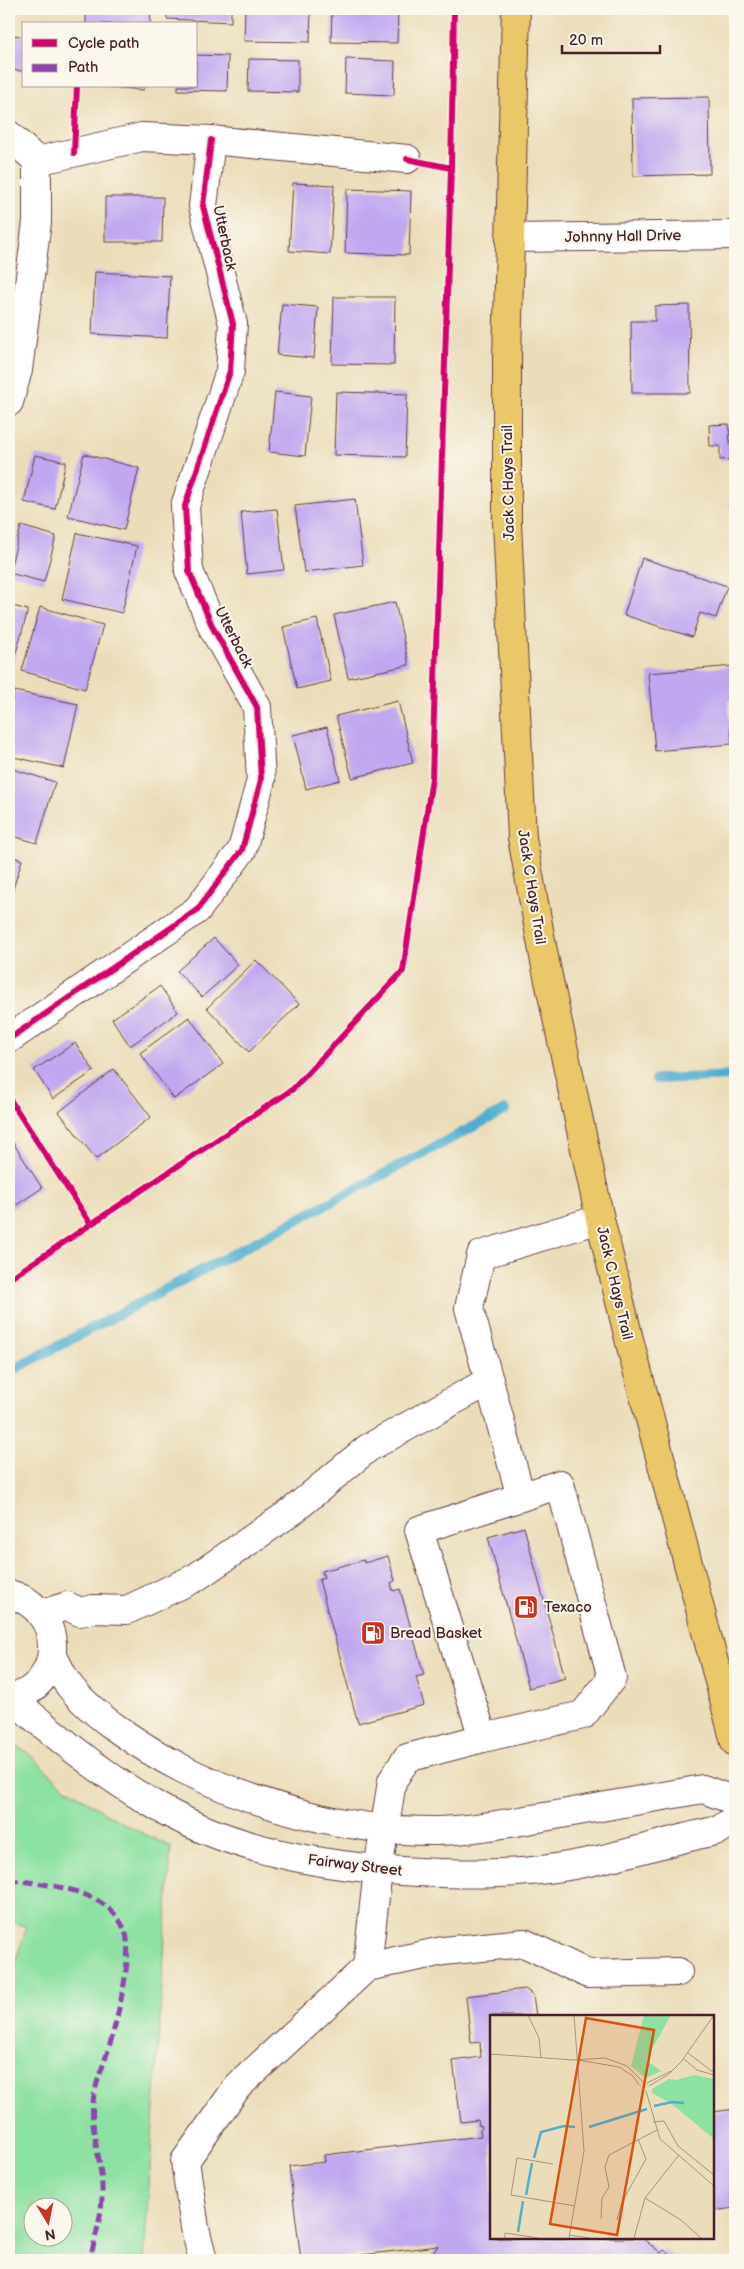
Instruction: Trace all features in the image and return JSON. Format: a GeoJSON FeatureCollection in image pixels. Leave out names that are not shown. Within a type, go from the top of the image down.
{"type":"FeatureCollection","features":[{"type":"Feature","properties":{"kind":"main road","name":"Jack C Hays Trail"},"geometry":{"type":"LineString","coordinates":[[516,9],[507,359],[507,523],[522,838],[545,962],[600,1219],[630,1343],[735,1742]]}},
{"type":"Feature","properties":{"kind":"street"},"geometry":{"type":"LineString","coordinates":[[9,135],[37,161],[37,222],[18,370],[9,402]]}},
{"type":"Feature","properties":{"kind":"street"},"geometry":{"type":"LineString","coordinates":[[37,161],[142,137],[211,140],[406,159]]}},
{"type":"Feature","properties":{"kind":"street","name":"Utterback"},"geometry":{"type":"LineString","coordinates":[[9,1039],[197,910],[242,850],[261,780],[257,707],[213,628],[189,571],[184,506],[230,371],[233,324],[203,206],[211,140]]}},
{"type":"Feature","properties":{"kind":"street","name":"Johnny Hall Drive"},"geometry":{"type":"LineString","coordinates":[[510,238],[735,235]]}},
{"type":"Feature","properties":{"kind":"street"},"geometry":{"type":"LineString","coordinates":[[521,1497],[469,1308],[481,1255],[600,1219]]}},
{"type":"Feature","properties":{"kind":"street"},"geometry":{"type":"LineString","coordinates":[[42,1614],[67,1606],[80,1612],[93,1609],[127,1610],[195,1578],[291,1512],[368,1448],[489,1381]]}},
{"type":"Feature","properties":{"kind":"street"},"geometry":{"type":"LineString","coordinates":[[367,1967],[378,1870],[392,1781],[407,1758],[582,1715],[612,1678],[560,1484],[419,1530],[483,1738]]}},
{"type":"Feature","properties":{"kind":"street"},"geometry":{"type":"LineString","coordinates":[[9,1594],[18,1596],[32,1604],[42,1614],[49,1627],[52,1647],[66,1682],[77,1695],[135,1742],[158,1756],[220,1786],[254,1800],[301,1814],[384,1828],[438,1831],[491,1826],[703,1789],[735,1801]]}},
{"type":"Feature","properties":{"kind":"street"},"geometry":{"type":"LineString","coordinates":[[10,1698],[29,1690],[40,1681],[48,1668],[52,1647],[79,1625],[80,1612]]}},
{"type":"Feature","properties":{"kind":"street","name":"Fairway Street"},"geometry":{"type":"LineString","coordinates":[[10,1698],[58,1738],[149,1802],[184,1820],[247,1845],[328,1864],[378,1870],[509,1874],[549,1869],[719,1830],[735,1819]]}},
{"type":"Feature","properties":{"kind":"street"},"geometry":{"type":"LineString","coordinates":[[203,2260],[195,2228],[185,2161],[238,2086],[367,1967],[443,1950],[524,1943],[588,1974],[678,1972]]}},
{"type":"Feature","properties":{"kind":"green space"},"geometry":{"type":"Polygon","coordinates":[[[9,1743],[27,1752],[61,1784],[96,1807],[128,1826],[171,1847],[144,2260],[9,2260],[9,1980],[27,1927],[9,1921],[9,1743]]]}},
{"type":"Feature","properties":{"kind":"building"},"geometry":{"type":"Polygon","coordinates":[[[86,9],[151,9],[150,22],[86,22],[86,9]]]}},
{"type":"Feature","properties":{"kind":"building"},"geometry":{"type":"Polygon","coordinates":[[[167,9],[231,9],[231,22],[167,19],[167,9]]]}},
{"type":"Feature","properties":{"kind":"building"},"geometry":{"type":"Polygon","coordinates":[[[245,9],[311,9],[310,42],[244,41],[245,9]]]}},
{"type":"Feature","properties":{"kind":"building"},"geometry":{"type":"Polygon","coordinates":[[[332,9],[398,9],[397,43],[331,42],[332,9]]]}},
{"type":"Feature","properties":{"kind":"building"},"geometry":{"type":"Polygon","coordinates":[[[9,35],[22,36],[22,71],[9,70],[9,35]]]}},
{"type":"Feature","properties":{"kind":"building"},"geometry":{"type":"Polygon","coordinates":[[[198,55],[228,56],[227,91],[178,90],[178,88],[198,88],[198,55]]]}},
{"type":"Feature","properties":{"kind":"building"},"geometry":{"type":"Polygon","coordinates":[[[249,59],[298,60],[298,92],[248,91],[249,59]]]}},
{"type":"Feature","properties":{"kind":"building"},"geometry":{"type":"Polygon","coordinates":[[[346,59],[395,61],[394,95],[345,93],[346,59]]]}},
{"type":"Feature","properties":{"kind":"building"},"geometry":{"type":"Polygon","coordinates":[[[122,88],[144,88],[144,90],[122,88]]]}},
{"type":"Feature","properties":{"kind":"building"},"geometry":{"type":"Polygon","coordinates":[[[709,97],[710,174],[633,176],[632,98],[709,97]]]}},
{"type":"Feature","properties":{"kind":"building"},"geometry":{"type":"Polygon","coordinates":[[[293,183],[334,185],[330,254],[289,251],[293,183]]]}},
{"type":"Feature","properties":{"kind":"building"},"geometry":{"type":"Polygon","coordinates":[[[347,189],[411,191],[409,255],[345,253],[347,189]]]}},
{"type":"Feature","properties":{"kind":"building"},"geometry":{"type":"Polygon","coordinates":[[[105,197],[163,197],[162,242],[105,242],[105,197]]]}},
{"type":"Feature","properties":{"kind":"building"},"geometry":{"type":"Polygon","coordinates":[[[95,272],[170,276],[167,338],[92,334],[95,272]]]}},
{"type":"Feature","properties":{"kind":"building"},"geometry":{"type":"Polygon","coordinates":[[[334,297],[395,297],[394,365],[332,364],[334,297]]]}},
{"type":"Feature","properties":{"kind":"building"},"geometry":{"type":"Polygon","coordinates":[[[282,304],[318,307],[314,358],[277,355],[282,304]]]}},
{"type":"Feature","properties":{"kind":"building"},"geometry":{"type":"Polygon","coordinates":[[[689,305],[690,393],[632,393],[631,321],[655,321],[655,306],[689,305]]]}},
{"type":"Feature","properties":{"kind":"building"},"geometry":{"type":"Polygon","coordinates":[[[275,392],[311,396],[305,456],[269,452],[275,392]]]}},
{"type":"Feature","properties":{"kind":"building"},"geometry":{"type":"Polygon","coordinates":[[[336,392],[407,394],[405,457],[334,455],[336,392]]]}},
{"type":"Feature","properties":{"kind":"building"},"geometry":{"type":"Polygon","coordinates":[[[729,424],[730,445],[735,445],[735,459],[720,460],[720,446],[710,446],[709,425],[729,424]]]}},
{"type":"Feature","properties":{"kind":"building"},"geometry":{"type":"Polygon","coordinates":[[[84,454],[139,468],[124,530],[68,516],[84,454]]]}},
{"type":"Feature","properties":{"kind":"building"},"geometry":{"type":"Polygon","coordinates":[[[35,455],[66,462],[55,509],[24,502],[35,455]]]}},
{"type":"Feature","properties":{"kind":"building"},"geometry":{"type":"Polygon","coordinates":[[[355,499],[363,565],[304,572],[295,506],[355,499]]]}},
{"type":"Feature","properties":{"kind":"building"},"geometry":{"type":"Polygon","coordinates":[[[735,501],[735,520],[729,503],[735,501]]]}},
{"type":"Feature","properties":{"kind":"building"},"geometry":{"type":"Polygon","coordinates":[[[277,509],[284,570],[247,574],[241,512],[277,509]]]}},
{"type":"Feature","properties":{"kind":"building"},"geometry":{"type":"Polygon","coordinates":[[[21,526],[56,536],[44,582],[9,573],[21,526]]]}},
{"type":"Feature","properties":{"kind":"building"},"geometry":{"type":"Polygon","coordinates":[[[77,533],[137,546],[122,613],[62,599],[77,533]]]}},
{"type":"Feature","properties":{"kind":"building"},"geometry":{"type":"Polygon","coordinates":[[[642,558],[727,586],[716,618],[700,613],[692,637],[624,615],[642,558]]]}},
{"type":"Feature","properties":{"kind":"building"},"geometry":{"type":"Polygon","coordinates":[[[395,602],[409,665],[348,678],[334,615],[395,602]]]}},
{"type":"Feature","properties":{"kind":"building"},"geometry":{"type":"Polygon","coordinates":[[[9,605],[28,610],[12,667],[9,666],[9,605]]]}},
{"type":"Feature","properties":{"kind":"building"},"geometry":{"type":"Polygon","coordinates":[[[40,607],[103,625],[85,689],[22,671],[40,607]]]}},
{"type":"Feature","properties":{"kind":"building"},"geometry":{"type":"Polygon","coordinates":[[[317,619],[331,681],[297,689],[283,627],[317,619]]]}},
{"type":"Feature","properties":{"kind":"building"},"geometry":{"type":"Polygon","coordinates":[[[735,666],[735,701],[728,701],[732,744],[655,751],[648,673],[735,666]]]}},
{"type":"Feature","properties":{"kind":"building"},"geometry":{"type":"Polygon","coordinates":[[[14,691],[78,704],[64,768],[9,756],[9,715],[14,691]]]}},
{"type":"Feature","properties":{"kind":"building"},"geometry":{"type":"Polygon","coordinates":[[[398,701],[413,763],[352,778],[336,716],[398,701]]]}},
{"type":"Feature","properties":{"kind":"building"},"geometry":{"type":"Polygon","coordinates":[[[327,727],[340,780],[306,789],[293,735],[327,727]]]}},
{"type":"Feature","properties":{"kind":"building"},"geometry":{"type":"Polygon","coordinates":[[[9,768],[55,782],[37,843],[9,835],[9,768]]]}},
{"type":"Feature","properties":{"kind":"building"},"geometry":{"type":"Polygon","coordinates":[[[9,856],[22,860],[9,902],[9,856]]]}},
{"type":"Feature","properties":{"kind":"building"},"geometry":{"type":"Polygon","coordinates":[[[214,938],[238,965],[202,997],[177,971],[214,938]]]}},
{"type":"Feature","properties":{"kind":"building"},"geometry":{"type":"Polygon","coordinates":[[[256,960],[299,1004],[249,1052],[207,1008],[256,960]]]}},
{"type":"Feature","properties":{"kind":"building"},"geometry":{"type":"Polygon","coordinates":[[[160,986],[178,1012],[130,1046],[112,1019],[160,986]]]}},
{"type":"Feature","properties":{"kind":"building"},"geometry":{"type":"Polygon","coordinates":[[[189,1017],[223,1064],[174,1099],[140,1053],[189,1017]]]}},
{"type":"Feature","properties":{"kind":"building"},"geometry":{"type":"Polygon","coordinates":[[[75,1043],[94,1071],[53,1099],[34,1070],[75,1043]]]}},
{"type":"Feature","properties":{"kind":"building"},"geometry":{"type":"Polygon","coordinates":[[[114,1069],[151,1117],[96,1159],[59,1112],[114,1069]]]}},
{"type":"Feature","properties":{"kind":"building"},"geometry":{"type":"Polygon","coordinates":[[[12,1141],[42,1188],[9,1210],[9,1143],[12,1141]]]}},
{"type":"Feature","properties":{"kind":"building","name":"Texaco"},"geometry":{"type":"Polygon","coordinates":[[[524,1527],[565,1678],[529,1688],[488,1537],[524,1527]]]}},
{"type":"Feature","properties":{"kind":"building","name":"Bread Basket"},"geometry":{"type":"Polygon","coordinates":[[[388,1556],[395,1581],[391,1583],[393,1591],[400,1589],[424,1675],[416,1677],[424,1705],[358,1723],[319,1580],[324,1578],[322,1571],[364,1560],[364,1563],[388,1556]]]}},
{"type":"Feature","properties":{"kind":"building"},"geometry":{"type":"Polygon","coordinates":[[[525,1989],[533,1995],[536,2015],[490,2015],[490,2239],[643,2239],[661,2253],[664,2250],[678,2260],[428,2260],[438,2246],[319,2260],[301,2260],[289,2166],[325,2162],[324,2155],[481,2136],[480,2130],[482,2128],[481,2125],[479,2126],[478,2120],[461,2122],[453,2061],[481,2057],[480,2042],[471,2043],[466,1996],[525,1989]]]}},
{"type":"Feature","properties":{"kind":"building"},"geometry":{"type":"Polygon","coordinates":[[[735,2109],[735,2208],[714,2211],[714,2112],[735,2109]]]}},
{"type":"Feature","properties":{"kind":"waterway"},"geometry":{"type":"LineString","coordinates":[[656,1079],[735,1076]]}},
{"type":"Feature","properties":{"kind":"waterway"},"geometry":{"type":"LineString","coordinates":[[9,1372],[505,1110]]}},
{"type":"Feature","properties":{"kind":"marked path"},"geometry":{"type":"LineString","coordinates":[[9,1880],[58,1887],[91,1897],[117,1917],[125,1931],[127,1941],[126,1970],[120,2003],[93,2102],[93,2124],[102,2198],[90,2260]]}},
{"type":"Feature","properties":{"kind":"cycle path"},"geometry":{"type":"LineString","coordinates":[[451,168],[454,9]]}},
{"type":"Feature","properties":{"kind":"cycle path"},"geometry":{"type":"LineString","coordinates":[[74,153],[77,88]]}},
{"type":"Feature","properties":{"kind":"cycle path"},"geometry":{"type":"LineString","coordinates":[[9,1039],[197,910],[242,850],[261,780],[257,707],[213,628],[189,571],[185,506],[230,371],[233,324],[203,206],[211,140]]}},
{"type":"Feature","properties":{"kind":"cycle path"},"geometry":{"type":"LineString","coordinates":[[9,1279],[293,1089],[403,971],[432,778],[451,168],[407,159]]}},
{"type":"Feature","properties":{"kind":"cycle path"},"geometry":{"type":"LineString","coordinates":[[9,1098],[90,1223]]}},
{"type":"Feature","properties":{"kind":"place","name":"Texaco"},"geometry":{"type":"Point","coordinates":[526,1607]}},
{"type":"Feature","properties":{"kind":"place","name":"Bread Basket"},"geometry":{"type":"Point","coordinates":[373,1633]}}]}
